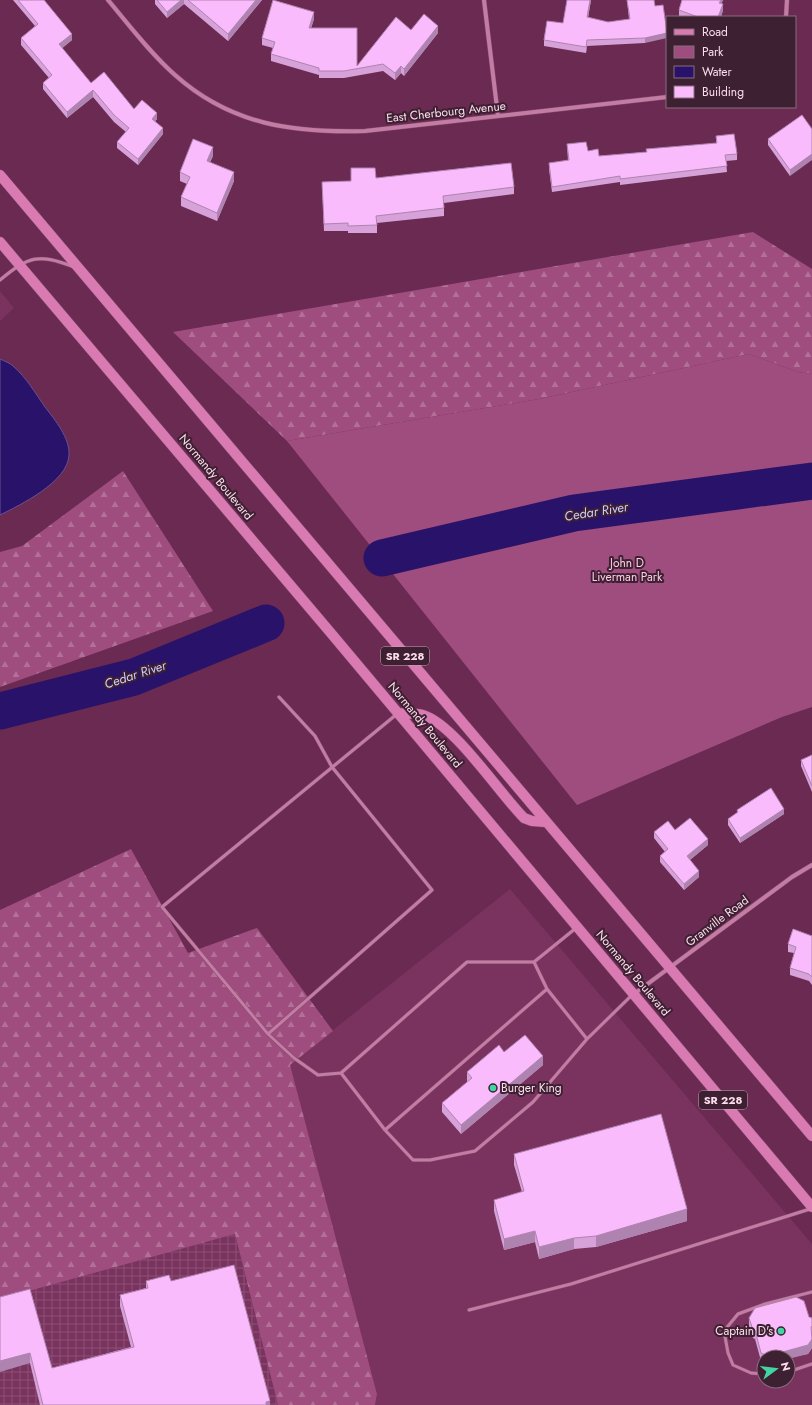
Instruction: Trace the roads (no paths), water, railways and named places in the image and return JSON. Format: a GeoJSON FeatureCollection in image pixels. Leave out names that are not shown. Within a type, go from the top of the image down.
{"type":"FeatureCollection","features":[{"type":"Feature","properties":{"kind":"main road","name":"SR 228"},"geometry":{"type":"LineString","coordinates":[[0,175],[545,822],[812,1136]]}},
{"type":"Feature","properties":{"kind":"main road","name":"Normandy Boulevard"},"geometry":{"type":"LineString","coordinates":[[0,242],[399,713],[812,1208]]}},
{"type":"Feature","properties":{"kind":"main road"},"geometry":{"type":"LineString","coordinates":[[399,713],[423,715],[435,722],[478,764],[524,818],[532,821],[545,822]]}},
{"type":"Feature","properties":{"kind":"street","name":"East Cherbourg Avenue"},"geometry":{"type":"LineString","coordinates":[[108,0],[157,58],[175,75],[203,96],[230,111],[254,120],[290,129],[327,132],[365,131],[666,97]]}},
{"type":"Feature","properties":{"kind":"street"},"geometry":{"type":"LineString","coordinates":[[484,0],[498,116]]}},
{"type":"Feature","properties":{"kind":"street"},"geometry":{"type":"LineString","coordinates":[[786,16],[787,0]]}},
{"type":"Feature","properties":{"kind":"street","name":"Granville Road"},"geometry":{"type":"LineString","coordinates":[[634,994],[792,877],[812,865]]}},
{"type":"Feature","properties":{"kind":"lane"},"geometry":{"type":"LineString","coordinates":[[0,280],[18,265],[32,259],[48,259],[79,269]]}},
{"type":"Feature","properties":{"kind":"lane"},"geometry":{"type":"LineString","coordinates":[[268,1034],[432,890],[332,767],[315,736],[279,697]]}},
{"type":"Feature","properties":{"kind":"lane"},"geometry":{"type":"LineString","coordinates":[[399,713],[162,907],[268,1034],[294,1058],[318,1075],[341,1074],[467,962],[534,962],[578,927]]}},
{"type":"Feature","properties":{"kind":"lane"},"geometry":{"type":"LineString","coordinates":[[534,962],[547,989],[587,1039]]}},
{"type":"Feature","properties":{"kind":"lane"},"geometry":{"type":"LineString","coordinates":[[385,1130],[547,989]]}},
{"type":"Feature","properties":{"kind":"lane"},"geometry":{"type":"LineString","coordinates":[[341,1074],[385,1130],[413,1160],[430,1160],[475,1151],[533,1102],[587,1039],[634,994]]}},
{"type":"Feature","properties":{"kind":"lane"},"geometry":{"type":"LineString","coordinates":[[469,1310],[571,1284],[812,1208]]}},
{"type":"Feature","properties":{"kind":"lane"},"geometry":{"type":"LineString","coordinates":[[756,1373],[751,1373],[734,1365],[728,1353],[724,1331],[738,1314],[765,1304],[812,1292]]}},
{"type":"Feature","properties":{"kind":"lane"},"geometry":{"type":"LineString","coordinates":[[796,1369],[812,1364]]}},
{"type":"Feature","properties":{"kind":"water"},"geometry":{"type":"Polygon","coordinates":[[[0,359],[9,363],[22,375],[57,423],[67,442],[69,455],[67,465],[52,483],[30,499],[0,515],[0,359]]]}},
{"type":"Feature","properties":{"kind":"waterway","name":"Cedar River"},"geometry":{"type":"LineString","coordinates":[[382,558],[574,513],[812,481]]}},
{"type":"Feature","properties":{"kind":"waterway","name":"Cedar River"},"geometry":{"type":"LineString","coordinates":[[0,711],[134,677],[266,623]]}},
{"type":"Feature","properties":{"kind":"place","name":"Burger King"},"geometry":{"type":"Point","coordinates":[493,1088]}},
{"type":"Feature","properties":{"kind":"place","name":"Captain D's"},"geometry":{"type":"Point","coordinates":[781,1331]}},
{"type":"Feature","properties":{"kind":"park label","name":"John D Liverman Park"},"geometry":{"type":"Point","coordinates":[627,570]}}]}
